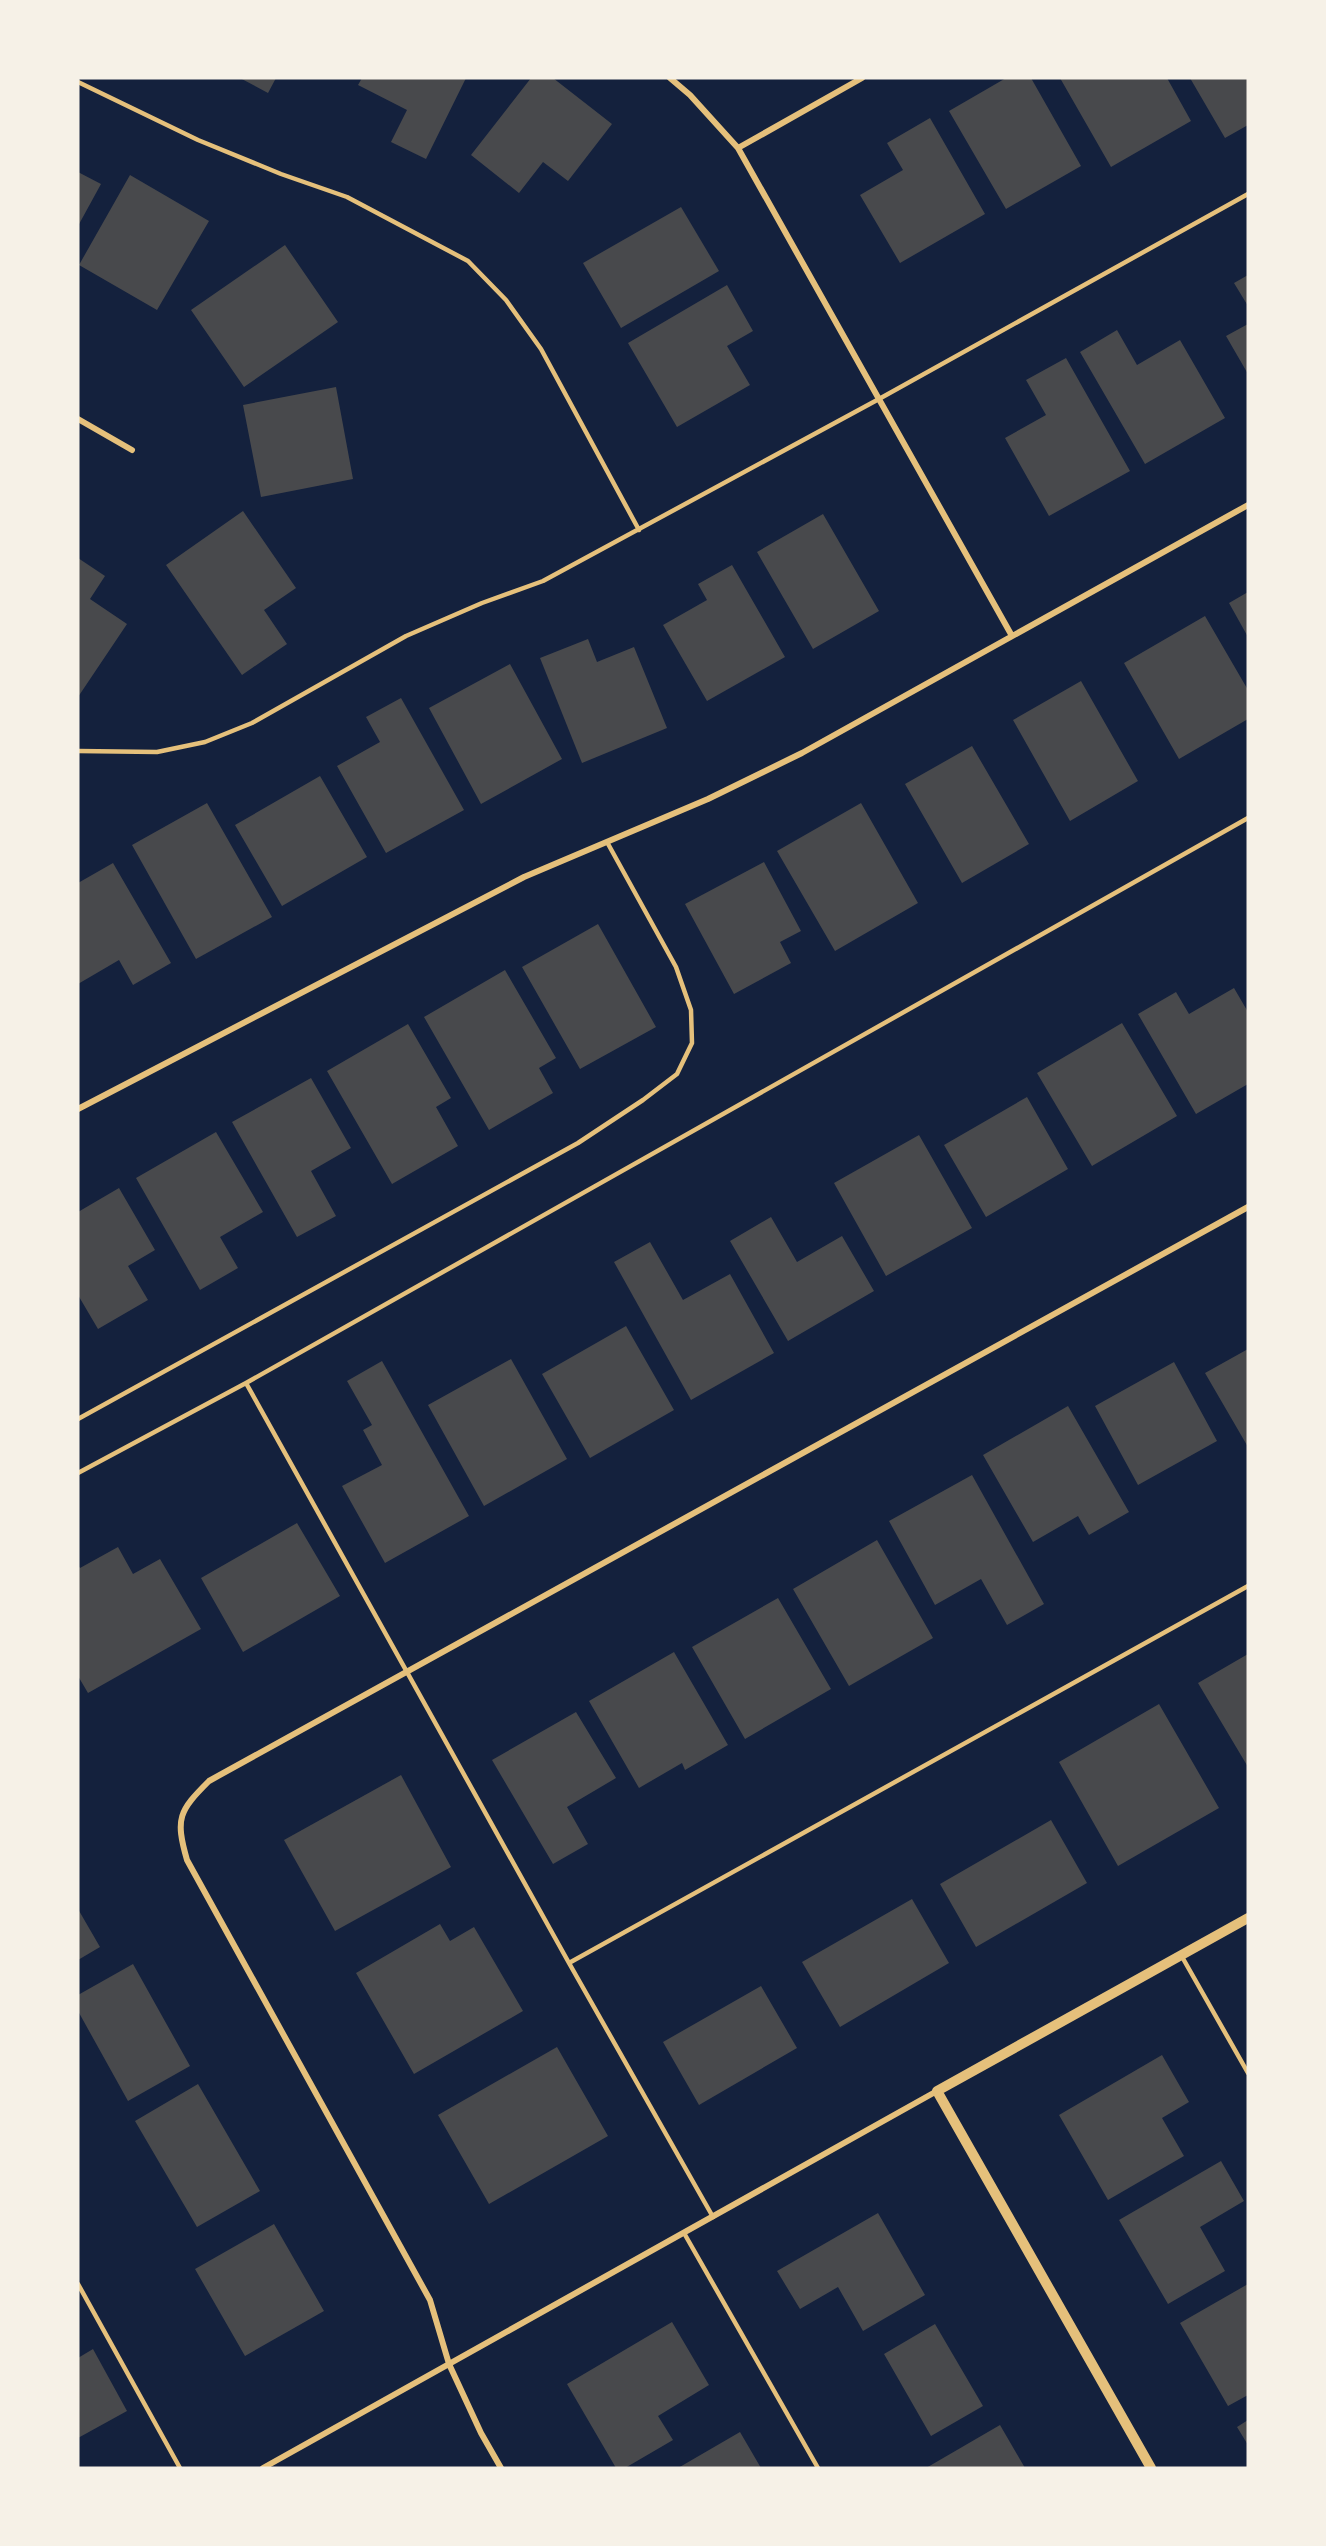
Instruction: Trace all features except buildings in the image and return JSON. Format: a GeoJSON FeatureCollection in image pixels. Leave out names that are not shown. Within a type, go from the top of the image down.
{"type":"FeatureCollection","features":[{"type":"Feature","properties":{"kind":"street"},"geometry":{"type":"LineString","coordinates":[[670,78],[690,95],[738,148],[1012,636]]}},
{"type":"Feature","properties":{"kind":"street"},"geometry":{"type":"LineString","coordinates":[[738,148],[862,78]]}},
{"type":"Feature","properties":{"kind":"street"},"geometry":{"type":"LineString","coordinates":[[78,418],[132,450]]}},
{"type":"Feature","properties":{"kind":"street"},"geometry":{"type":"LineString","coordinates":[[78,1109],[485,896],[708,799],[802,753],[1248,505]]}},
{"type":"Feature","properties":{"kind":"street"},"geometry":{"type":"LineString","coordinates":[[501,2468],[481,2433],[449,2364],[430,2300],[186,1860],[181,1838],[181,1815],[189,1801],[209,1781],[1248,1207]]}},
{"type":"Feature","properties":{"kind":"street"},"geometry":{"type":"LineString","coordinates":[[264,2468],[1248,1918]]}},
{"type":"Feature","properties":{"kind":"street"},"geometry":{"type":"LineString","coordinates":[[938,2091],[1151,2468]]}},
{"type":"Feature","properties":{"kind":"lane"},"geometry":{"type":"LineString","coordinates":[[78,82],[198,140],[280,174],[347,197],[468,261],[506,300],[541,349],[639,530]]}},
{"type":"Feature","properties":{"kind":"lane"},"geometry":{"type":"LineString","coordinates":[[78,752],[157,752],[205,742],[252,723],[406,636],[482,603],[543,582],[1248,194]]}},
{"type":"Feature","properties":{"kind":"lane"},"geometry":{"type":"LineString","coordinates":[[78,1473],[246,1383],[1248,818]]}},
{"type":"Feature","properties":{"kind":"lane"},"geometry":{"type":"LineString","coordinates":[[78,1419],[578,1143],[643,1100],[677,1074],[692,1043],[691,1010],[676,967],[607,842]]}},
{"type":"Feature","properties":{"kind":"lane"},"geometry":{"type":"LineString","coordinates":[[246,1383],[713,2217]]}},
{"type":"Feature","properties":{"kind":"lane"},"geometry":{"type":"LineString","coordinates":[[569,1963],[1248,1586]]}},
{"type":"Feature","properties":{"kind":"lane"},"geometry":{"type":"LineString","coordinates":[[1181,1955],[1248,2073]]}},
{"type":"Feature","properties":{"kind":"lane"},"geometry":{"type":"LineString","coordinates":[[684,2233],[818,2468]]}},
{"type":"Feature","properties":{"kind":"lane"},"geometry":{"type":"LineString","coordinates":[[78,2284],[180,2468]]}}]}
